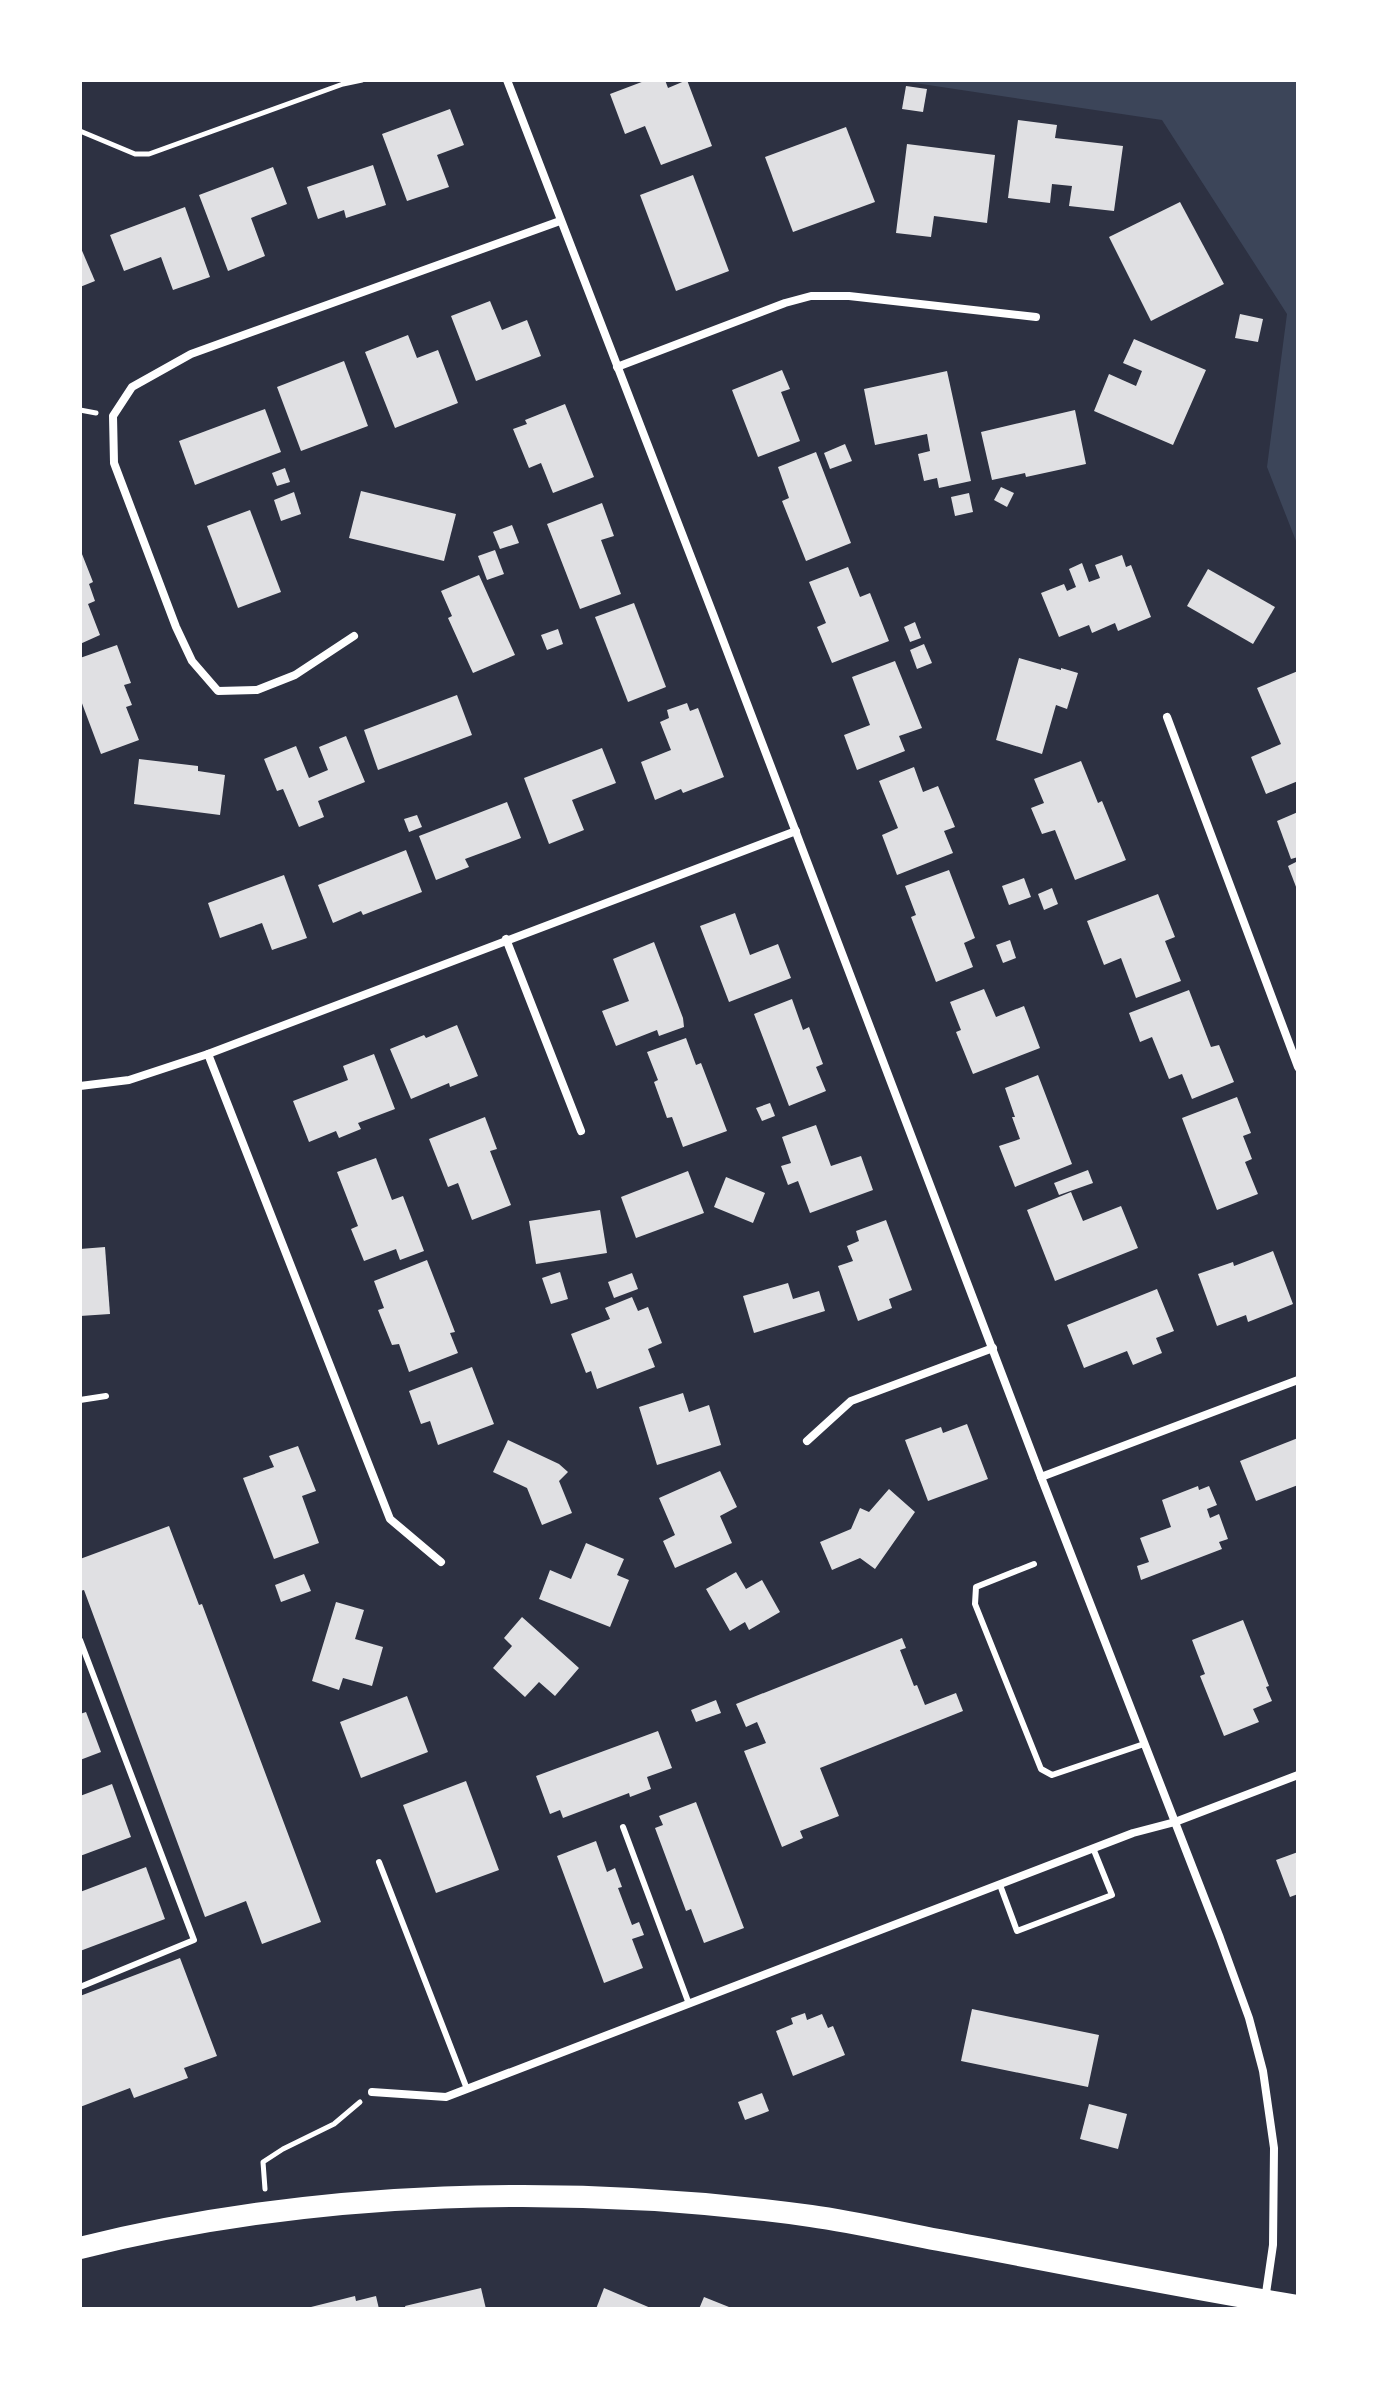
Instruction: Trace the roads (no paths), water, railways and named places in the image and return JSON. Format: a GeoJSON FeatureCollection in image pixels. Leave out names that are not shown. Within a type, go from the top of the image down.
{"type":"FeatureCollection","features":[{"type":"Feature","properties":{"kind":"highway"},"geometry":{"type":"LineString","coordinates":[[80,2248],[175,2227],[342,2205],[525,2196],[670,2202],[812,2216],[1264,2305],[1298,2306]]}},
{"type":"Feature","properties":{"kind":"street"},"geometry":{"type":"LineString","coordinates":[[507,80],[1249,2018],[1263,2071],[1274,2148],[1273,2245],[1264,2305]]}},
{"type":"Feature","properties":{"kind":"street"},"geometry":{"type":"LineString","coordinates":[[354,636],[295,675],[257,690],[218,691],[192,661],[176,627],[114,463],[113,416],[132,387],[191,354],[560,221]]}},
{"type":"Feature","properties":{"kind":"street"},"geometry":{"type":"LineString","coordinates":[[617,367],[811,296],[873,298],[1036,317]]}},
{"type":"Feature","properties":{"kind":"street"},"geometry":{"type":"LineString","coordinates":[[1167,717],[1298,1067]]}},
{"type":"Feature","properties":{"kind":"street"},"geometry":{"type":"LineString","coordinates":[[80,1086],[129,1080],[208,1054],[796,831]]}},
{"type":"Feature","properties":{"kind":"street"},"geometry":{"type":"LineString","coordinates":[[506,939],[581,1131]]}},
{"type":"Feature","properties":{"kind":"street"},"geometry":{"type":"LineString","coordinates":[[208,1054],[390,1519],[441,1562]]}},
{"type":"Feature","properties":{"kind":"street"},"geometry":{"type":"LineString","coordinates":[[807,1441],[851,1401],[993,1348]]}},
{"type":"Feature","properties":{"kind":"street"},"geometry":{"type":"LineString","coordinates":[[1041,1477],[1298,1380]]}},
{"type":"Feature","properties":{"kind":"street"},"geometry":{"type":"LineString","coordinates":[[372,2092],[446,2097],[1093,1848],[1175,1822],[1298,1775]]}},
{"type":"Feature","properties":{"kind":"lane"},"geometry":{"type":"LineString","coordinates":[[80,1400],[106,1396]]}},
{"type":"Feature","properties":{"kind":"lane"},"geometry":{"type":"LineString","coordinates":[[1034,1564],[976,1587],[975,1604],[1041,1769],[1052,1775],[1144,1744]]}},
{"type":"Feature","properties":{"kind":"lane"},"geometry":{"type":"LineString","coordinates":[[80,1640],[194,1940],[80,1987]]}},
{"type":"Feature","properties":{"kind":"lane"},"geometry":{"type":"LineString","coordinates":[[623,1827],[689,2004]]}},
{"type":"Feature","properties":{"kind":"lane"},"geometry":{"type":"LineString","coordinates":[[1000,1885],[1017,1931],[1112,1895],[1093,1848]]}},
{"type":"Feature","properties":{"kind":"lane"},"geometry":{"type":"LineString","coordinates":[[379,1862],[467,2089]]}}]}
